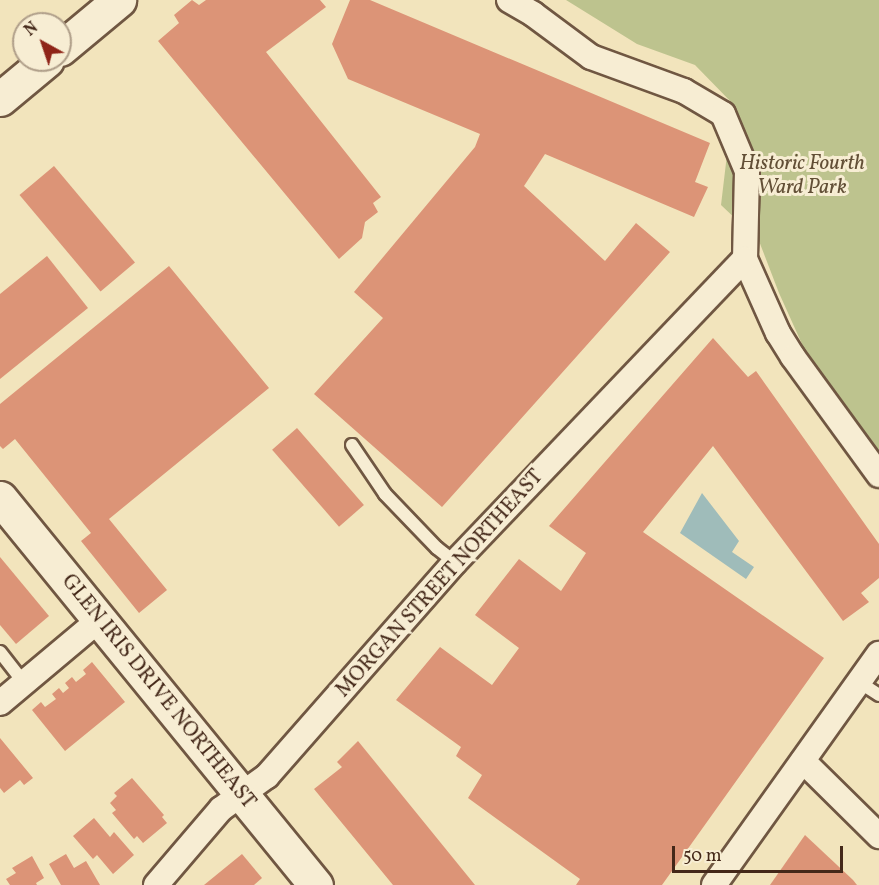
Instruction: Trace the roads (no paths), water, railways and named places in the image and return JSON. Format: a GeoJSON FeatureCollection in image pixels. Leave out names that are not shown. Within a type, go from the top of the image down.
{"type":"FeatureCollection","features":[{"type":"Feature","properties":{"kind":"street"},"geometry":{"type":"LineString","coordinates":[[72,39],[119,0]]}},
{"type":"Feature","properties":{"kind":"street"},"geometry":{"type":"LineString","coordinates":[[508,0],[533,14],[591,57],[684,91],[723,114],[747,171],[745,259],[778,333],[879,475]]}},
{"type":"Feature","properties":{"kind":"street"},"geometry":{"type":"LineString","coordinates":[[3,91],[30,72]]}},
{"type":"Feature","properties":{"kind":"street","name":"MORGAN STREET NORTHEAST"},"geometry":{"type":"LineString","coordinates":[[156,885],[221,809],[267,776],[455,562],[745,259]]}},
{"type":"Feature","properties":{"kind":"street","name":"GLEN IRIS DRIVE NORTHEAST"},"geometry":{"type":"LineString","coordinates":[[0,498],[316,885]]}},
{"type":"Feature","properties":{"kind":"street"},"geometry":{"type":"LineString","coordinates":[[0,703],[99,620]]}},
{"type":"Feature","properties":{"kind":"street"},"geometry":{"type":"LineString","coordinates":[[714,885],[803,761],[869,688],[879,654]]}},
{"type":"Feature","properties":{"kind":"street"},"geometry":{"type":"LineString","coordinates":[[803,761],[879,836]]}},
{"type":"Feature","properties":{"kind":"lane"},"geometry":{"type":"LineString","coordinates":[[352,445],[385,494],[437,548],[455,562]]}},
{"type":"Feature","properties":{"kind":"lane"},"geometry":{"type":"LineString","coordinates":[[0,652],[24,683]]}},
{"type":"Feature","properties":{"kind":"water"},"geometry":{"type":"Polygon","coordinates":[[[702,493],[739,541],[732,552],[754,567],[746,579],[680,533],[702,493]]]}},
{"type":"Feature","properties":{"kind":"park label","name":"Historic Fourth Ward Park"},"geometry":{"type":"Point","coordinates":[802,176]}}]}
